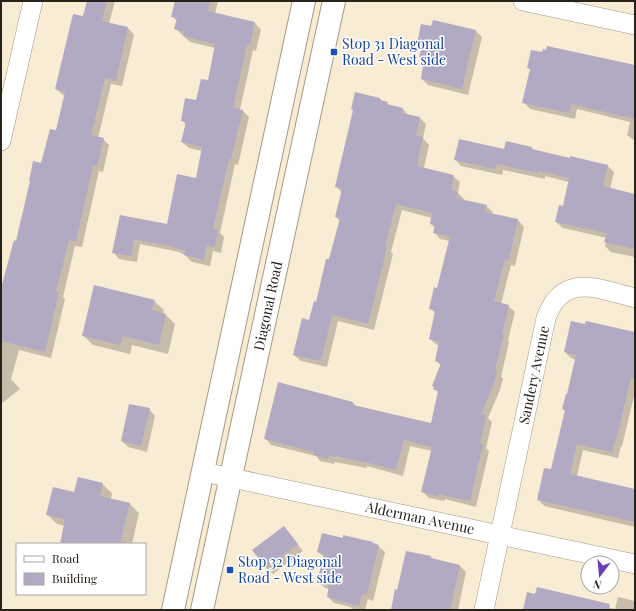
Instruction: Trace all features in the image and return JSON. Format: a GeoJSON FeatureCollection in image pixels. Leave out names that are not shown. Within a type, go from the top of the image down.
{"type":"FeatureCollection","features":[{"type":"Feature","properties":{"kind":"main road","name":"Diagonal Road"},"geometry":{"type":"LineString","coordinates":[[173,610],[185,551],[204,472],[304,1]]}},
{"type":"Feature","properties":{"kind":"main road","name":"Diagonal Road"},"geometry":{"type":"LineString","coordinates":[[202,610],[334,1]]}},
{"type":"Feature","properties":{"kind":"street"},"geometry":{"type":"LineString","coordinates":[[1,141],[33,1]]}},
{"type":"Feature","properties":{"kind":"street"},"geometry":{"type":"LineString","coordinates":[[523,1],[584,7],[635,25]]}},
{"type":"Feature","properties":{"kind":"street","name":"Sandery Avenue"},"geometry":{"type":"LineString","coordinates":[[484,610],[550,305],[560,294],[571,289],[584,286],[635,298]]}},
{"type":"Feature","properties":{"kind":"street","name":"Alderman Avenue"},"geometry":{"type":"LineString","coordinates":[[204,472],[635,564]]}},
{"type":"Feature","properties":{"kind":"building"},"geometry":{"type":"Polygon","coordinates":[[[87,1],[107,1],[102,21],[128,27],[116,81],[105,78],[91,135],[104,138],[97,166],[93,165],[76,242],[69,240],[56,291],[59,292],[45,352],[1,341],[1,288],[14,240],[16,241],[30,181],[33,161],[41,163],[50,129],[56,130],[65,92],[55,89],[73,14],[83,16],[87,1]]]}},
{"type":"Feature","properties":{"kind":"building"},"geometry":{"type":"Polygon","coordinates":[[[175,1],[210,1],[208,11],[255,22],[250,45],[247,44],[233,108],[243,110],[231,159],[229,159],[213,229],[218,230],[215,247],[207,245],[204,260],[184,255],[185,250],[134,239],[131,256],[112,253],[120,215],[167,224],[177,174],[196,178],[202,147],[181,142],[186,122],[181,121],[185,98],[196,100],[201,79],[208,80],[215,44],[183,36],[184,32],[174,29],[177,18],[171,17],[175,1]]]}},
{"type":"Feature","properties":{"kind":"building"},"geometry":{"type":"Polygon","coordinates":[[[433,20],[476,30],[462,89],[421,79],[423,66],[420,66],[422,57],[419,57],[422,46],[417,44],[421,24],[431,26],[433,20]]]}},
{"type":"Feature","properties":{"kind":"building"},"geometry":{"type":"Polygon","coordinates":[[[547,46],[635,65],[635,119],[571,104],[569,113],[522,103],[530,69],[527,68],[531,50],[542,52],[543,49],[546,50],[547,46]]]}},
{"type":"Feature","properties":{"kind":"building"},"geometry":{"type":"Polygon","coordinates":[[[355,92],[380,98],[380,100],[388,102],[387,104],[403,108],[402,113],[420,117],[416,136],[423,137],[417,166],[454,175],[451,190],[458,192],[456,198],[487,205],[485,212],[518,219],[509,260],[505,259],[494,301],[509,305],[502,334],[504,334],[495,370],[497,371],[494,384],[481,414],[486,415],[480,443],[483,444],[470,501],[439,494],[438,496],[421,492],[432,447],[404,440],[396,470],[336,456],[329,456],[328,459],[313,455],[314,452],[264,439],[278,382],[353,402],[353,405],[431,423],[438,391],[433,389],[434,387],[432,386],[441,363],[435,361],[439,342],[429,339],[435,311],[429,309],[434,287],[437,288],[450,236],[433,233],[435,225],[430,224],[432,213],[396,204],[368,324],[332,315],[321,361],[293,355],[302,318],[309,320],[314,301],[316,302],[326,259],[329,259],[340,218],[335,217],[342,189],[335,187],[353,110],[351,109],[355,92]]]}},
{"type":"Feature","properties":{"kind":"building"},"geometry":{"type":"Polygon","coordinates":[[[459,139],[504,149],[506,141],[570,158],[570,156],[608,165],[603,186],[635,194],[635,249],[604,242],[607,233],[555,222],[559,205],[563,206],[569,178],[497,164],[495,169],[454,160],[459,139]]]}},
{"type":"Feature","properties":{"kind":"building"},"geometry":{"type":"Polygon","coordinates":[[[94,285],[155,300],[152,310],[166,314],[159,345],[123,336],[120,345],[82,336],[94,285]]]}},
{"type":"Feature","properties":{"kind":"building"},"geometry":{"type":"Polygon","coordinates":[[[571,321],[585,324],[586,321],[635,332],[635,379],[631,378],[612,452],[577,444],[570,474],[635,489],[635,522],[537,500],[544,468],[551,469],[565,410],[562,409],[576,355],[564,352],[571,321]]]}},
{"type":"Feature","properties":{"kind":"building"},"geometry":{"type":"Polygon","coordinates":[[[129,404],[150,408],[141,446],[121,441],[129,404]]]}},
{"type":"Feature","properties":{"kind":"building"},"geometry":{"type":"Polygon","coordinates":[[[78,477],[103,483],[100,496],[130,503],[120,543],[60,543],[65,519],[46,515],[53,487],[74,492],[78,477]]]}},
{"type":"Feature","properties":{"kind":"building"},"geometry":{"type":"Polygon","coordinates":[[[284,526],[298,544],[266,568],[252,550],[284,526]]]}},
{"type":"Feature","properties":{"kind":"building"},"geometry":{"type":"Polygon","coordinates":[[[322,533],[343,538],[343,535],[373,542],[379,545],[367,595],[362,594],[359,606],[327,597],[329,585],[317,582],[324,554],[317,552],[322,533]]]}},
{"type":"Feature","properties":{"kind":"building"},"geometry":{"type":"Polygon","coordinates":[[[406,551],[431,556],[431,558],[460,565],[450,610],[391,610],[395,589],[397,590],[406,551]]]}},
{"type":"Feature","properties":{"kind":"building"},"geometry":{"type":"Polygon","coordinates":[[[537,587],[610,604],[609,610],[523,610],[527,592],[535,594],[537,587]]]}},
{"type":"Feature","properties":{"kind":"place","name":"Stop 31 Diagonal Road - West side"},"geometry":{"type":"Point","coordinates":[334,52]}},
{"type":"Feature","properties":{"kind":"place","name":"Stop 32 Diagonal Road - West side"},"geometry":{"type":"Point","coordinates":[230,570]}}]}
